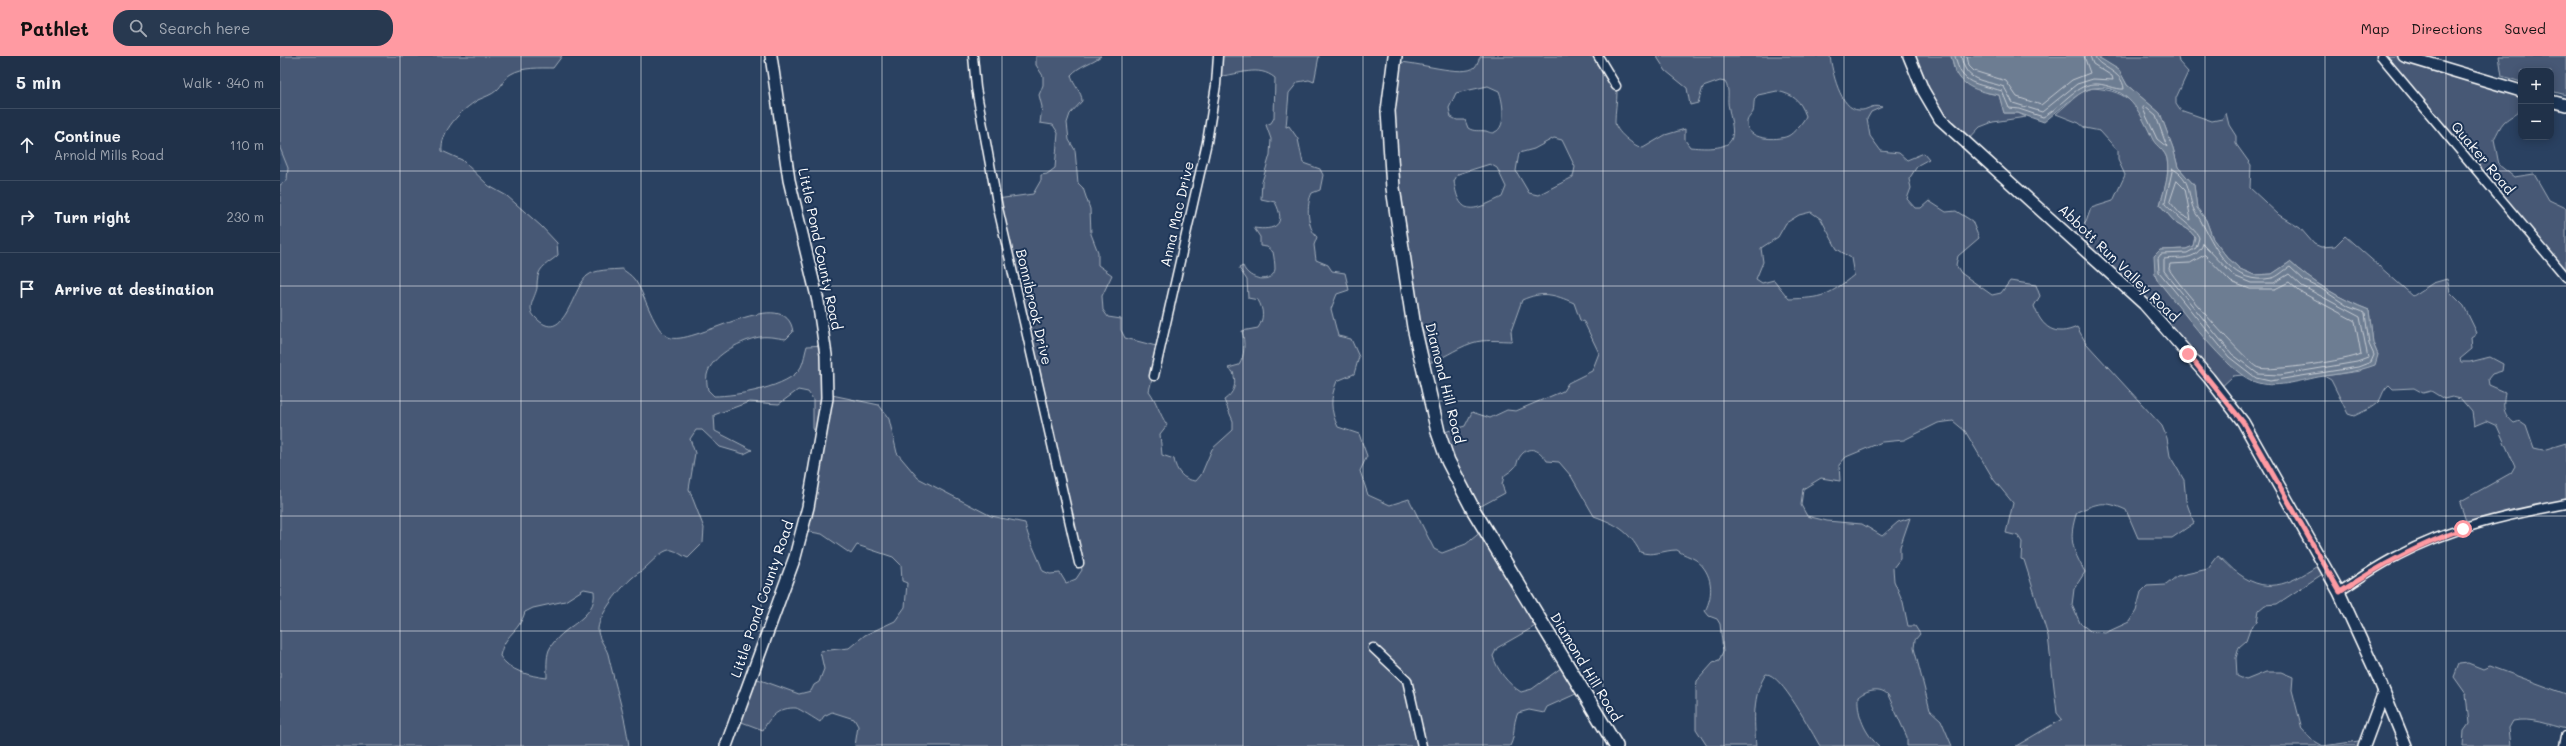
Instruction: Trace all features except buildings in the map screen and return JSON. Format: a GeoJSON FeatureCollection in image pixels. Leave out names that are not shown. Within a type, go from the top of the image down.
{"type":"FeatureCollection","features":[{"type":"Feature","properties":{"kind":"main road","name":"Diamond Hill Road"},"geometry":{"type":"LineString","coordinates":[[1395,56],[1388,111],[1393,188],[1414,327],[1438,432],[1448,461],[1474,511],[1616,746]]}},
{"type":"Feature","properties":{"kind":"street","name":"Little Pond County Road"},"geometry":{"type":"LineString","coordinates":[[726,746],[795,558],[811,492],[827,398],[824,338],[818,301],[788,172],[771,56]]}},
{"type":"Feature","properties":{"kind":"street","name":"Bonnibrook Drive"},"geometry":{"type":"LineString","coordinates":[[973,56],[976,88],[998,208],[1079,563]]}},
{"type":"Feature","properties":{"kind":"street","name":"Anna Mac Drive"},"geometry":{"type":"LineString","coordinates":[[1154,376],[1207,142],[1216,85],[1218,56]]}},
{"type":"Feature","properties":{"kind":"street"},"geometry":{"type":"LineString","coordinates":[[1598,56],[1616,86]]}},
{"type":"Feature","properties":{"kind":"street","name":"Abbott Run Valley Road"},"geometry":{"type":"LineString","coordinates":[[1909,56],[1920,84],[1940,119],[2144,304],[2209,378],[2255,441],[2340,592],[2406,746]]}},
{"type":"Feature","properties":{"kind":"street","name":"Quaker Road"},"geometry":{"type":"LineString","coordinates":[[2381,56],[2566,277]]}},
{"type":"Feature","properties":{"kind":"street"},"geometry":{"type":"LineString","coordinates":[[2404,56],[2518,90]]}},
{"type":"Feature","properties":{"kind":"street"},"geometry":{"type":"LineString","coordinates":[[2554,102],[2566,105]]}},
{"type":"Feature","properties":{"kind":"street"},"geometry":{"type":"LineString","coordinates":[[2340,592],[2396,556],[2429,541],[2511,514],[2566,504]]}},
{"type":"Feature","properties":{"kind":"street"},"geometry":{"type":"LineString","coordinates":[[1373,648],[1407,680],[1422,746]]}},
{"type":"Feature","properties":{"kind":"street"},"geometry":{"type":"LineString","coordinates":[[2364,746],[2384,692]]}},
{"type":"Feature","properties":{"kind":"street"},"geometry":{"type":"LineString","coordinates":[[2564,746],[2566,736]]}},
{"type":"Feature","properties":{"kind":"shaded area"},"geometry":{"type":"Polygon","coordinates":[[[280,56],[562,56],[553,68],[526,69],[509,75],[495,92],[471,104],[459,115],[448,129],[442,143],[442,151],[462,160],[489,186],[507,196],[541,226],[557,243],[558,255],[540,270],[538,275],[537,288],[531,307],[532,314],[545,325],[553,326],[560,321],[566,313],[587,276],[599,271],[622,269],[634,279],[660,329],[665,335],[671,338],[701,333],[759,314],[775,313],[787,318],[793,332],[786,339],[767,337],[755,338],[734,346],[720,356],[714,362],[707,375],[708,390],[714,396],[724,396],[762,389],[774,385],[795,374],[801,367],[807,346],[825,345],[832,395],[879,405],[889,419],[897,453],[918,478],[991,516],[1025,523],[1043,571],[1050,574],[1060,573],[1066,583],[1076,579],[1082,570],[997,199],[1033,194],[1041,180],[1041,175],[1047,174],[1055,168],[1058,133],[1053,125],[1040,123],[1042,107],[1039,95],[1043,85],[1043,76],[1036,65],[1036,56],[1101,56],[1078,69],[1071,75],[1081,94],[1082,101],[1070,114],[1067,123],[1069,140],[1075,150],[1078,183],[1083,188],[1090,209],[1091,234],[1098,252],[1098,265],[1112,275],[1102,296],[1103,310],[1108,317],[1121,319],[1121,330],[1125,338],[1160,347],[1149,391],[1167,425],[1160,434],[1162,455],[1174,459],[1178,471],[1184,477],[1196,481],[1201,475],[1212,449],[1233,430],[1233,421],[1224,400],[1230,394],[1235,385],[1233,372],[1228,368],[1239,365],[1241,361],[1244,349],[1242,331],[1258,328],[1262,318],[1262,311],[1258,300],[1248,298],[1247,280],[1239,268],[1243,266],[1250,275],[1260,279],[1266,279],[1273,274],[1275,269],[1273,252],[1267,247],[1260,246],[1260,237],[1254,228],[1261,229],[1273,227],[1277,225],[1280,216],[1275,202],[1261,199],[1262,182],[1270,155],[1271,139],[1266,125],[1271,123],[1274,118],[1275,78],[1269,74],[1255,71],[1220,76],[1218,56],[1319,56],[1314,82],[1309,80],[1298,82],[1289,93],[1286,127],[1289,126],[1298,139],[1303,163],[1320,169],[1323,175],[1320,190],[1312,193],[1308,209],[1309,222],[1317,237],[1314,245],[1316,260],[1328,265],[1332,271],[1345,273],[1349,290],[1337,294],[1331,309],[1338,336],[1351,339],[1359,357],[1354,374],[1337,381],[1332,399],[1332,409],[1335,421],[1338,427],[1359,434],[1367,456],[1360,471],[1368,495],[1390,505],[1409,499],[1434,549],[1442,553],[1466,544],[1482,531],[1539,624],[1497,648],[1493,656],[1497,666],[1507,681],[1521,692],[1532,689],[1565,665],[1578,693],[1547,707],[1544,713],[1529,710],[1518,713],[1510,746],[855,746],[858,726],[854,719],[832,712],[824,716],[820,722],[796,708],[785,709],[776,713],[763,730],[739,721],[755,678],[799,694],[811,691],[814,685],[819,682],[824,669],[820,651],[849,648],[865,635],[895,621],[905,607],[907,583],[902,581],[901,565],[893,557],[857,545],[851,554],[822,534],[805,531],[819,446],[813,428],[813,399],[808,392],[798,390],[779,404],[749,402],[714,415],[715,431],[752,450],[744,454],[720,447],[702,430],[696,430],[690,439],[695,453],[689,489],[704,528],[703,543],[688,558],[672,550],[664,552],[634,576],[621,589],[603,614],[598,632],[608,654],[629,746],[280,746],[280,185],[287,180],[288,168],[280,148],[280,56]],[[584,589],[565,601],[533,608],[525,612],[519,625],[502,648],[500,656],[514,669],[520,672],[547,678],[547,660],[549,650],[561,635],[584,616],[590,609],[594,601],[594,591],[584,589]]]}},
{"type":"Feature","properties":{"kind":"shaded area"},"geometry":{"type":"Polygon","coordinates":[[[1600,56],[1596,63],[1617,92],[1615,121],[1621,134],[1635,145],[1643,148],[1665,135],[1685,129],[1685,140],[1690,147],[1714,148],[1726,145],[1732,137],[1732,126],[1728,105],[1728,89],[1725,82],[1720,81],[1703,87],[1698,103],[1690,105],[1687,88],[1666,71],[1657,57],[1658,56],[1830,56],[1838,88],[1847,104],[1852,108],[1859,110],[1865,110],[1875,106],[1882,107],[1871,112],[1867,119],[1870,136],[1881,151],[1899,153],[1907,160],[1924,153],[1929,159],[1918,165],[1909,179],[1911,188],[1907,199],[1915,208],[1921,208],[1929,201],[1946,212],[1956,211],[1972,221],[1979,238],[1958,256],[1956,265],[1961,273],[1992,295],[2001,293],[2010,281],[2036,285],[2040,296],[2034,306],[2037,314],[2045,325],[2056,331],[2069,330],[2077,327],[2086,343],[2162,426],[2167,438],[2170,456],[2184,480],[2186,501],[2194,523],[2172,538],[2138,538],[2126,510],[2112,505],[2101,504],[2090,506],[2077,512],[2072,536],[2074,550],[2085,572],[2074,589],[2072,605],[2080,623],[2090,631],[2105,633],[2129,622],[2136,611],[2141,592],[2147,586],[2166,585],[2177,576],[2208,569],[2218,556],[2236,572],[2250,581],[2261,585],[2282,584],[2302,576],[2322,563],[2327,571],[2277,604],[2265,605],[2259,610],[2257,622],[2251,627],[2246,641],[2239,647],[2236,658],[2237,676],[2246,680],[2266,672],[2281,672],[2293,677],[2292,690],[2302,729],[2311,739],[2323,746],[2016,746],[2062,719],[2057,713],[2048,636],[2024,560],[2021,559],[2022,542],[2018,536],[2006,533],[2013,503],[1994,480],[1965,431],[1953,421],[1938,423],[1904,440],[1882,442],[1846,457],[1839,465],[1840,481],[1821,478],[1803,489],[1801,505],[1807,516],[1827,521],[1862,524],[1882,536],[1898,522],[1910,518],[1900,547],[1900,559],[1893,568],[1894,581],[1903,602],[1908,626],[1915,626],[1920,634],[1915,640],[1914,648],[1930,710],[1941,720],[1952,746],[1907,746],[1907,737],[1888,695],[1885,692],[1873,690],[1858,697],[1858,704],[1866,730],[1879,746],[1820,746],[1788,693],[1772,676],[1766,674],[1761,682],[1756,699],[1756,746],[1707,746],[1696,729],[1697,681],[1713,663],[1719,661],[1723,651],[1720,624],[1717,619],[1709,616],[1705,611],[1711,591],[1709,577],[1702,565],[1696,560],[1677,550],[1654,554],[1640,552],[1636,545],[1621,529],[1594,516],[1571,476],[1559,462],[1547,461],[1540,453],[1532,450],[1529,450],[1521,455],[1516,466],[1504,476],[1502,485],[1505,493],[1472,511],[1441,433],[1465,426],[1472,412],[1490,418],[1507,410],[1516,411],[1563,391],[1568,383],[1592,371],[1599,353],[1584,322],[1580,320],[1574,303],[1560,297],[1536,295],[1522,300],[1511,331],[1512,341],[1476,342],[1466,345],[1437,360],[1425,364],[1390,113],[1396,62],[1461,71],[1469,70],[1475,67],[1480,57],[1600,56]],[[1488,86],[1456,93],[1449,108],[1451,117],[1457,120],[1465,120],[1468,128],[1476,131],[1493,133],[1499,129],[1503,119],[1503,113],[1499,91],[1488,86]],[[1777,91],[1758,95],[1754,101],[1753,112],[1747,121],[1748,129],[1751,133],[1757,136],[1770,139],[1788,136],[1793,133],[1806,116],[1799,102],[1788,94],[1777,91]],[[1554,138],[1534,149],[1519,153],[1516,171],[1529,193],[1538,195],[1573,177],[1575,167],[1562,140],[1554,138]],[[1490,164],[1458,174],[1454,181],[1456,193],[1460,201],[1464,206],[1470,208],[1476,208],[1502,197],[1506,187],[1497,168],[1490,164]],[[1811,212],[1799,215],[1786,223],[1778,237],[1761,248],[1763,262],[1756,279],[1762,283],[1774,280],[1789,299],[1800,299],[1818,297],[1831,292],[1854,275],[1851,258],[1837,249],[1821,219],[1811,212]]]}},
{"type":"Feature","properties":{"kind":"shaded area"},"geometry":{"type":"Polygon","coordinates":[[[1909,56],[1951,56],[1955,73],[1988,93],[1999,95],[2004,113],[2018,113],[2026,117],[1993,122],[1980,127],[1965,143],[1931,109],[1909,56]]]}},
{"type":"Feature","properties":{"kind":"shaded area"},"geometry":{"type":"Polygon","coordinates":[[[2095,56],[2178,56],[2179,62],[2188,72],[2176,98],[2176,104],[2180,110],[2212,121],[2222,119],[2226,113],[2229,125],[2236,136],[2236,144],[2251,165],[2250,188],[2279,215],[2300,228],[2314,244],[2321,247],[2335,246],[2345,236],[2413,296],[2433,283],[2447,279],[2450,292],[2464,306],[2477,333],[2471,337],[2472,349],[2460,359],[2461,362],[2470,362],[2490,357],[2503,364],[2502,371],[2492,374],[2488,379],[2489,385],[2505,392],[2504,409],[2507,416],[2514,423],[2520,421],[2526,425],[2534,448],[2543,450],[2566,443],[2566,503],[2469,530],[2460,503],[2461,501],[2511,473],[2515,466],[2497,426],[2486,421],[2474,426],[2472,412],[2461,399],[2452,397],[2444,399],[2431,391],[2423,393],[2414,388],[2393,389],[2389,385],[2374,406],[2354,416],[2348,414],[2331,380],[2324,376],[2360,371],[2378,355],[2373,343],[2369,310],[2348,301],[2327,289],[2307,276],[2290,262],[2272,274],[2254,275],[2240,269],[2227,257],[2213,239],[2206,220],[2197,208],[2194,185],[2178,167],[2173,148],[2160,113],[2127,85],[2119,70],[2095,56]]]}},
{"type":"Feature","properties":{"kind":"shaded area"},"geometry":{"type":"Polygon","coordinates":[[[2379,56],[2400,56],[2518,93],[2518,112],[2504,122],[2494,139],[2499,165],[2514,177],[2534,174],[2549,200],[2566,208],[2566,280],[2407,93],[2379,56]]]}},
{"type":"Feature","properties":{"kind":"shaded area"},"geometry":{"type":"Polygon","coordinates":[[[2499,56],[2566,56],[2566,95],[2554,92],[2554,68],[2518,68],[2518,81],[2502,76],[2499,56]]]}},
{"type":"Feature","properties":{"kind":"shaded area"},"geometry":{"type":"Polygon","coordinates":[[[2093,88],[2116,93],[2125,97],[2132,103],[2143,118],[2155,142],[2166,156],[2168,165],[2167,177],[2160,205],[2174,221],[2189,230],[2195,237],[2193,246],[2186,249],[2160,250],[2155,274],[2158,281],[2226,360],[2243,375],[2233,376],[2218,390],[2189,355],[2071,238],[2086,222],[2091,208],[2113,201],[2125,175],[2118,160],[2118,151],[2100,131],[2085,128],[2079,123],[2056,114],[2081,92],[2093,88]]]}},
{"type":"Feature","properties":{"kind":"shaded area"},"geometry":{"type":"Polygon","coordinates":[[[280,148],[288,168],[287,180],[280,185],[280,148]]]}},
{"type":"Feature","properties":{"kind":"shaded area"},"geometry":{"type":"Polygon","coordinates":[[[2468,663],[2483,669],[2490,666],[2566,694],[2566,729],[2527,720],[2513,721],[2509,728],[2511,746],[2463,746],[2464,731],[2469,724],[2466,694],[2454,677],[2459,664],[2468,663]]]}},
{"type":"Feature","properties":{"kind":"shaded area"},"geometry":{"type":"Polygon","coordinates":[[[2366,740],[2363,746],[2323,746],[2366,740]]]}},
{"type":"Feature","properties":{"kind":"water"},"geometry":{"type":"Polygon","coordinates":[[[1951,56],[2095,56],[2119,70],[2127,85],[2160,113],[2173,148],[2178,167],[2194,185],[2197,208],[2206,220],[2213,239],[2227,257],[2240,269],[2254,275],[2272,274],[2290,262],[2307,276],[2327,289],[2348,301],[2369,310],[2373,343],[2378,355],[2375,365],[2354,371],[2278,385],[2262,384],[2243,376],[2217,352],[2190,321],[2158,281],[2155,274],[2154,256],[2160,250],[2186,249],[2193,246],[2195,237],[2189,230],[2174,221],[2160,205],[2167,177],[2167,159],[2165,153],[2153,140],[2144,120],[2132,103],[2116,91],[2106,88],[2094,88],[2082,92],[2044,122],[2018,113],[2004,113],[1999,95],[1973,88],[1961,80],[1957,74],[1951,56]]]}},
{"type":"Feature","properties":{"kind":"route"},"geometry":{"type":"LineString","coordinates":[[2188,354],[2228,402],[2259,447],[2340,592],[2396,556],[2429,541],[2463,529]]}}]}
